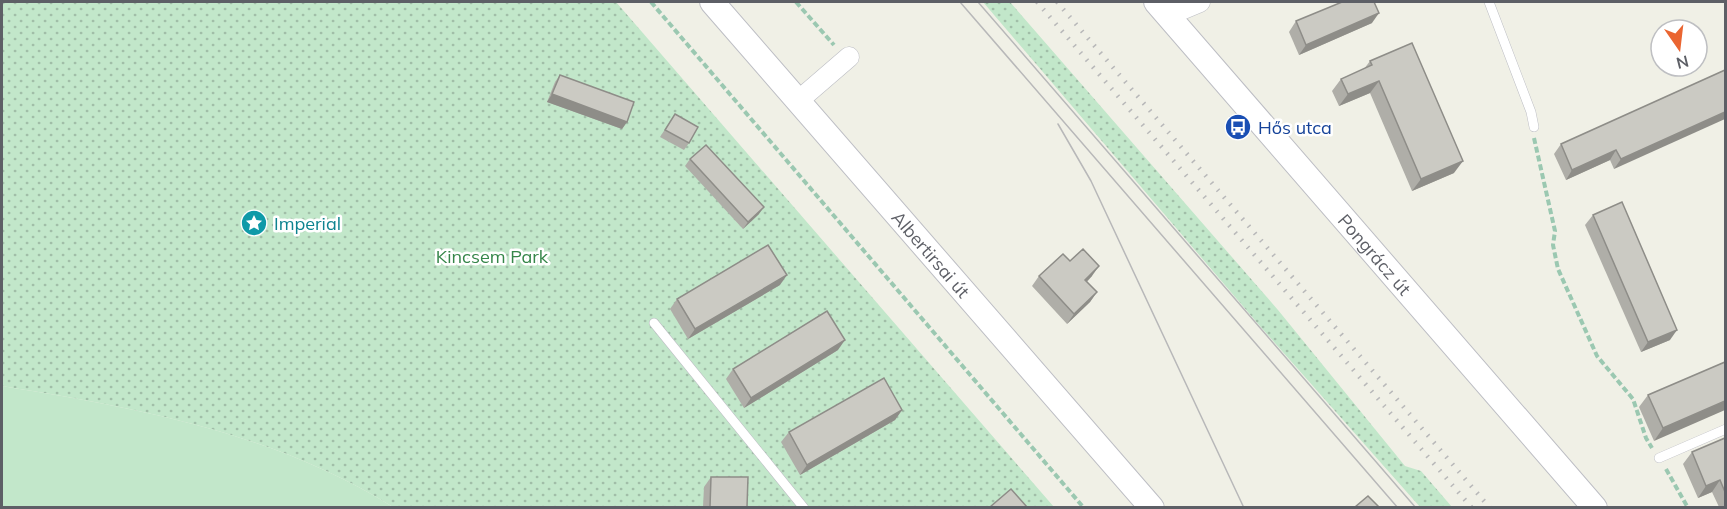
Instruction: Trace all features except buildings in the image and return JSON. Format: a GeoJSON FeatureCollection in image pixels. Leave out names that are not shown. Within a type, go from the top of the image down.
{"type":"FeatureCollection","features":[{"type":"Feature","properties":{"kind":"street","name":"Albertirsai út"},"geometry":{"type":"LineString","coordinates":[[712,2],[1152,507]]}},
{"type":"Feature","properties":{"kind":"street"},"geometry":{"type":"LineString","coordinates":[[1162,8],[1200,2]]}},
{"type":"Feature","properties":{"kind":"street","name":"Pongrácz út"},"geometry":{"type":"LineString","coordinates":[[1162,8],[1595,507]]}},
{"type":"Feature","properties":{"kind":"street"},"geometry":{"type":"LineString","coordinates":[[798,101],[848,58]]}},
{"type":"Feature","properties":{"kind":"lane"},"geometry":{"type":"LineString","coordinates":[[1489,2],[1531,112],[1534,127]]}},
{"type":"Feature","properties":{"kind":"lane"},"geometry":{"type":"LineString","coordinates":[[654,323],[804,507]]}},
{"type":"Feature","properties":{"kind":"lane"},"geometry":{"type":"LineString","coordinates":[[1659,458],[1725,429]]}},
{"type":"Feature","properties":{"kind":"path"},"geometry":{"type":"LineString","coordinates":[[651,2],[1084,507]]}},
{"type":"Feature","properties":{"kind":"path"},"geometry":{"type":"LineString","coordinates":[[796,2],[848,58]]}},
{"type":"Feature","properties":{"kind":"path"},"geometry":{"type":"LineString","coordinates":[[1534,127],[1535,146],[1555,231],[1553,245],[1558,269],[1597,356],[1633,399],[1646,438],[1688,507]]}},
{"type":"Feature","properties":{"kind":"green space","name":"Kincsem Park"},"geometry":{"type":"Polygon","coordinates":[[[2,2],[616,2],[1054,507],[393,507],[348,481],[253,442],[154,414],[2,386],[2,2]]]}},
{"type":"Feature","properties":{"kind":"green space"},"geometry":{"type":"Polygon","coordinates":[[[983,2],[1010,2],[1278,310],[1405,466],[1421,471],[1452,507],[1420,507],[1259,325],[983,2]]]}},
{"type":"Feature","properties":{"kind":"green space"},"geometry":{"type":"Polygon","coordinates":[[[2,386],[154,414],[253,442],[348,481],[393,507],[2,507],[2,386]]]}},
{"type":"Feature","properties":{"kind":"tram line"},"geometry":{"type":"LineString","coordinates":[[960,2],[1398,508]]}},
{"type":"Feature","properties":{"kind":"tram line"},"geometry":{"type":"LineString","coordinates":[[978,2],[1416,508]]}},
{"type":"Feature","properties":{"kind":"tram line"},"geometry":{"type":"LineString","coordinates":[[1058,124],[1091,181],[1244,508]]}},
{"type":"Feature","properties":{"kind":"railway"},"geometry":{"type":"LineString","coordinates":[[1037,2],[1472,508]]}},
{"type":"Feature","properties":{"kind":"railway"},"geometry":{"type":"LineString","coordinates":[[1057,2],[1490,508]]}},
{"type":"Feature","properties":{"kind":"place","name":"Hős utca"},"geometry":{"type":"Point","coordinates":[1238,127]}},
{"type":"Feature","properties":{"kind":"place","name":"Imperial"},"geometry":{"type":"Point","coordinates":[254,223]}}]}
